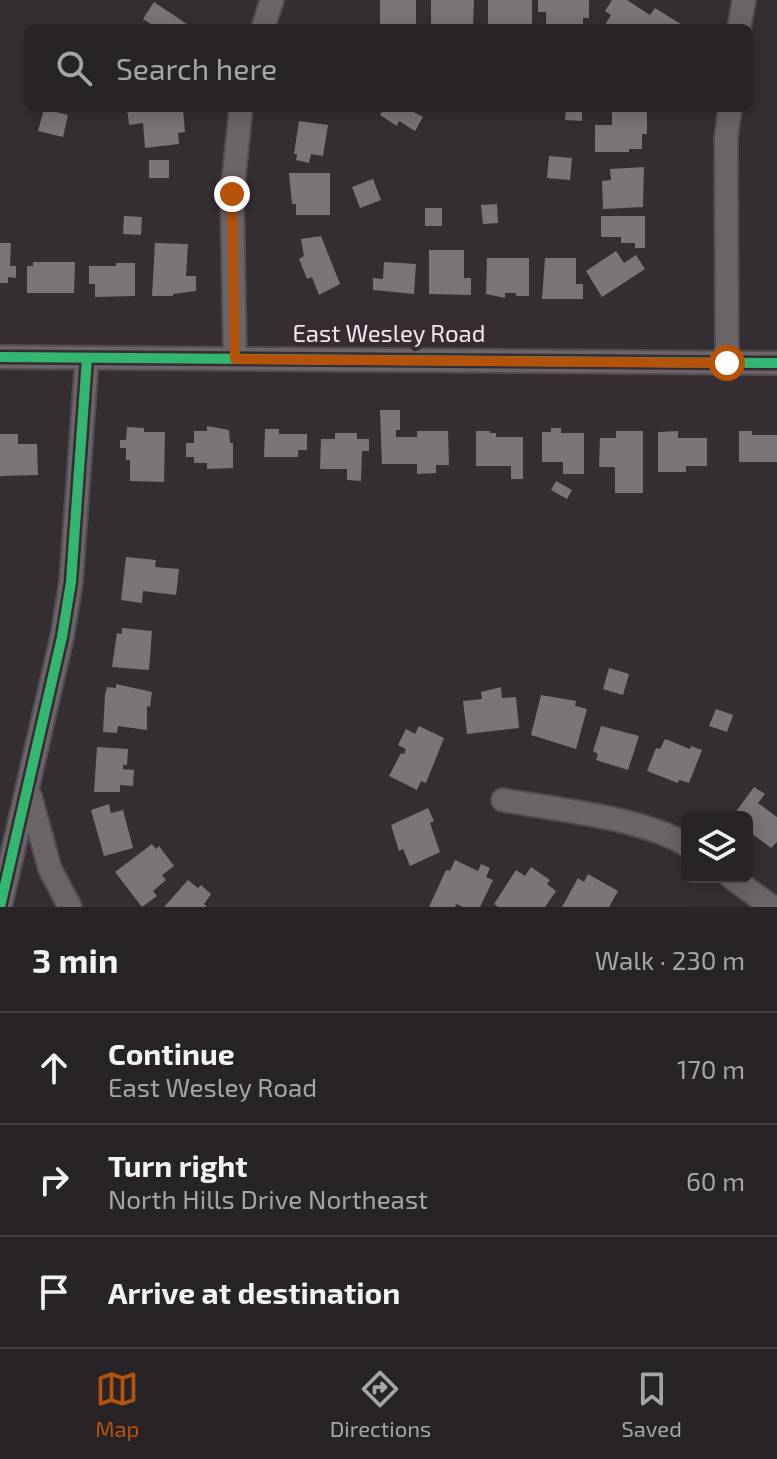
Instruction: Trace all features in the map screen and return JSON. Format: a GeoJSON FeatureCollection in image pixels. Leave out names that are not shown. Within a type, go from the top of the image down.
{"type":"FeatureCollection","features":[{"type":"Feature","properties":{"kind":"street"},"geometry":{"type":"LineString","coordinates":[[264,24],[272,0]]}},
{"type":"Feature","properties":{"kind":"street"},"geometry":{"type":"LineString","coordinates":[[740,24],[744,0]]}},
{"type":"Feature","properties":{"kind":"street"},"geometry":{"type":"LineString","coordinates":[[235,359],[232,194],[241,112]]}},
{"type":"Feature","properties":{"kind":"street"},"geometry":{"type":"LineString","coordinates":[[727,363],[726,138],[729,112]]}},
{"type":"Feature","properties":{"kind":"street","name":"East Wesley Road"},"geometry":{"type":"LineString","coordinates":[[0,357],[777,363]]}},
{"type":"Feature","properties":{"kind":"street"},"geometry":{"type":"LineString","coordinates":[[0,907],[62,637],[71,582],[87,358]]}},
{"type":"Feature","properties":{"kind":"street"},"geometry":{"type":"LineString","coordinates":[[28,788],[50,869],[70,907]]}},
{"type":"Feature","properties":{"kind":"street"},"geometry":{"type":"LineString","coordinates":[[503,800],[643,826],[681,841]]}},
{"type":"Feature","properties":{"kind":"street"},"geometry":{"type":"LineString","coordinates":[[739,883],[772,907]]}},
{"type":"Feature","properties":{"kind":"building"},"geometry":{"type":"Polygon","coordinates":[[[380,0],[416,0],[416,24],[380,24],[380,0]]]}},
{"type":"Feature","properties":{"kind":"building"},"geometry":{"type":"Polygon","coordinates":[[[431,0],[474,0],[473,24],[431,24],[431,0]]]}},
{"type":"Feature","properties":{"kind":"building"},"geometry":{"type":"Polygon","coordinates":[[[488,0],[532,0],[532,24],[488,24],[488,0]]]}},
{"type":"Feature","properties":{"kind":"building"},"geometry":{"type":"Polygon","coordinates":[[[538,0],[589,0],[589,18],[583,18],[583,24],[546,24],[546,12],[538,12],[538,0]]]}},
{"type":"Feature","properties":{"kind":"building"},"geometry":{"type":"Polygon","coordinates":[[[612,0],[627,0],[650,15],[655,8],[681,24],[606,24],[611,15],[605,11],[612,0]]]}},
{"type":"Feature","properties":{"kind":"building"},"geometry":{"type":"Polygon","coordinates":[[[154,2],[187,24],[151,24],[143,19],[154,2]]]}},
{"type":"Feature","properties":{"kind":"building"},"geometry":{"type":"Polygon","coordinates":[[[43,112],[68,115],[63,137],[38,131],[43,112]]]}},
{"type":"Feature","properties":{"kind":"building"},"geometry":{"type":"Polygon","coordinates":[[[127,112],[183,112],[185,132],[178,133],[179,144],[145,148],[143,123],[129,125],[127,112]]]}},
{"type":"Feature","properties":{"kind":"building"},"geometry":{"type":"Polygon","coordinates":[[[382,112],[414,112],[423,117],[415,131],[399,121],[397,126],[380,115],[382,112]]]}},
{"type":"Feature","properties":{"kind":"building"},"geometry":{"type":"Polygon","coordinates":[[[566,112],[582,112],[582,121],[565,120],[566,112]]]}},
{"type":"Feature","properties":{"kind":"building"},"geometry":{"type":"Polygon","coordinates":[[[612,112],[647,112],[647,134],[642,134],[642,149],[595,152],[595,125],[612,125],[612,112]]]}},
{"type":"Feature","properties":{"kind":"building"},"geometry":{"type":"Polygon","coordinates":[[[299,121],[328,125],[323,156],[311,154],[309,163],[296,160],[297,154],[294,154],[299,121]]]}},
{"type":"Feature","properties":{"kind":"building"},"geometry":{"type":"Polygon","coordinates":[[[549,156],[572,158],[570,180],[547,178],[549,156]]]}},
{"type":"Feature","properties":{"kind":"building"},"geometry":{"type":"Polygon","coordinates":[[[149,160],[169,160],[169,178],[149,178],[149,160]]]}},
{"type":"Feature","properties":{"kind":"building"},"geometry":{"type":"Polygon","coordinates":[[[644,167],[643,207],[603,209],[602,181],[611,180],[610,169],[644,167]]]}},
{"type":"Feature","properties":{"kind":"building"},"geometry":{"type":"Polygon","coordinates":[[[289,173],[330,173],[330,215],[296,215],[289,173]]]}},
{"type":"Feature","properties":{"kind":"building"},"geometry":{"type":"Polygon","coordinates":[[[373,179],[381,200],[360,208],[352,187],[373,179]]]}},
{"type":"Feature","properties":{"kind":"building"},"geometry":{"type":"Polygon","coordinates":[[[497,204],[498,223],[483,224],[481,205],[497,204]]]}},
{"type":"Feature","properties":{"kind":"building"},"geometry":{"type":"Polygon","coordinates":[[[425,208],[442,208],[442,226],[425,226],[425,208]]]}},
{"type":"Feature","properties":{"kind":"building"},"geometry":{"type":"Polygon","coordinates":[[[124,216],[142,217],[141,235],[123,234],[124,216]]]}},
{"type":"Feature","properties":{"kind":"building"},"geometry":{"type":"Polygon","coordinates":[[[601,216],[645,216],[645,248],[635,248],[635,243],[621,243],[621,237],[601,237],[601,216]]]}},
{"type":"Feature","properties":{"kind":"building"},"geometry":{"type":"Polygon","coordinates":[[[321,236],[340,284],[319,295],[312,277],[307,279],[299,259],[304,256],[301,239],[321,236]]]}},
{"type":"Feature","properties":{"kind":"building"},"geometry":{"type":"Polygon","coordinates":[[[0,243],[11,243],[10,266],[16,266],[16,278],[8,277],[8,283],[0,283],[0,243]]]}},
{"type":"Feature","properties":{"kind":"building"},"geometry":{"type":"Polygon","coordinates":[[[155,243],[188,244],[186,276],[196,276],[196,291],[152,296],[155,243]]]}},
{"type":"Feature","properties":{"kind":"building"},"geometry":{"type":"Polygon","coordinates":[[[429,250],[464,250],[464,278],[471,278],[471,295],[429,294],[429,250]]]}},
{"type":"Feature","properties":{"kind":"building"},"geometry":{"type":"Polygon","coordinates":[[[616,251],[624,263],[636,255],[645,269],[602,297],[586,271],[616,251]]]}},
{"type":"Feature","properties":{"kind":"building"},"geometry":{"type":"Polygon","coordinates":[[[487,258],[529,258],[529,296],[505,293],[505,298],[486,294],[487,258]]]}},
{"type":"Feature","properties":{"kind":"building"},"geometry":{"type":"Polygon","coordinates":[[[545,258],[576,258],[576,284],[583,284],[583,299],[542,299],[545,258]]]}},
{"type":"Feature","properties":{"kind":"building"},"geometry":{"type":"Polygon","coordinates":[[[33,262],[75,262],[74,293],[27,293],[27,266],[33,266],[33,262]]]}},
{"type":"Feature","properties":{"kind":"building"},"geometry":{"type":"Polygon","coordinates":[[[384,262],[416,264],[414,294],[373,290],[373,278],[383,279],[384,262]]]}},
{"type":"Feature","properties":{"kind":"building"},"geometry":{"type":"Polygon","coordinates":[[[116,263],[135,263],[135,296],[95,297],[95,284],[89,284],[89,266],[116,266],[116,263]]]}},
{"type":"Feature","properties":{"kind":"building"},"geometry":{"type":"Polygon","coordinates":[[[380,410],[400,410],[400,430],[396,430],[396,437],[417,437],[417,431],[448,431],[449,465],[436,465],[436,473],[417,474],[417,464],[382,464],[380,410]]]}},
{"type":"Feature","properties":{"kind":"building"},"geometry":{"type":"Polygon","coordinates":[[[207,426],[229,430],[230,443],[233,443],[233,468],[207,469],[207,463],[194,463],[194,457],[186,457],[186,443],[194,443],[194,431],[207,431],[207,426]]]}},
{"type":"Feature","properties":{"kind":"building"},"geometry":{"type":"Polygon","coordinates":[[[127,427],[144,428],[144,432],[165,432],[164,482],[130,481],[130,460],[126,460],[126,448],[120,448],[120,440],[126,440],[127,427]]]}},
{"type":"Feature","properties":{"kind":"building"},"geometry":{"type":"Polygon","coordinates":[[[551,428],[561,428],[561,433],[584,433],[584,474],[563,474],[563,462],[542,462],[542,432],[551,432],[551,428]]]}},
{"type":"Feature","properties":{"kind":"building"},"geometry":{"type":"Polygon","coordinates":[[[265,429],[279,429],[279,434],[307,434],[307,450],[298,450],[298,457],[264,457],[265,429]]]}},
{"type":"Feature","properties":{"kind":"building"},"geometry":{"type":"Polygon","coordinates":[[[476,431],[490,431],[496,433],[496,437],[523,437],[523,479],[511,479],[511,466],[476,466],[476,431]]]}},
{"type":"Feature","properties":{"kind":"building"},"geometry":{"type":"Polygon","coordinates":[[[616,431],[643,431],[643,493],[615,493],[615,467],[599,467],[600,438],[616,438],[616,431]]]}},
{"type":"Feature","properties":{"kind":"building"},"geometry":{"type":"Polygon","coordinates":[[[678,431],[678,438],[707,438],[707,466],[686,466],[686,472],[658,472],[658,432],[678,431]]]}},
{"type":"Feature","properties":{"kind":"building"},"geometry":{"type":"Polygon","coordinates":[[[739,431],[752,431],[752,435],[777,435],[777,462],[739,462],[739,431]]]}},
{"type":"Feature","properties":{"kind":"building"},"geometry":{"type":"Polygon","coordinates":[[[335,433],[357,433],[357,439],[369,439],[369,451],[362,451],[361,481],[347,480],[347,469],[320,469],[321,439],[335,439],[335,433]]]}},
{"type":"Feature","properties":{"kind":"building"},"geometry":{"type":"Polygon","coordinates":[[[0,434],[18,434],[18,444],[37,444],[38,475],[0,476],[0,434]]]}},
{"type":"Feature","properties":{"kind":"building"},"geometry":{"type":"Polygon","coordinates":[[[556,481],[572,490],[567,499],[551,490],[556,481]]]}},
{"type":"Feature","properties":{"kind":"building"},"geometry":{"type":"Polygon","coordinates":[[[126,557],[156,560],[155,567],[179,569],[176,595],[143,591],[142,603],[121,600],[126,557]]]}},
{"type":"Feature","properties":{"kind":"building"},"geometry":{"type":"Polygon","coordinates":[[[122,628],[152,631],[149,670],[112,667],[117,633],[122,634],[122,628]]]}},
{"type":"Feature","properties":{"kind":"building"},"geometry":{"type":"Polygon","coordinates":[[[609,668],[629,674],[623,695],[603,689],[609,668]]]}},
{"type":"Feature","properties":{"kind":"building"},"geometry":{"type":"Polygon","coordinates":[[[116,684],[152,692],[150,707],[147,706],[147,730],[118,726],[117,733],[103,732],[107,687],[116,688],[116,684]]]}},
{"type":"Feature","properties":{"kind":"building"},"geometry":{"type":"Polygon","coordinates":[[[501,687],[502,698],[516,697],[519,728],[467,734],[463,701],[482,699],[481,692],[501,687]]]}},
{"type":"Feature","properties":{"kind":"building"},"geometry":{"type":"Polygon","coordinates":[[[541,695],[576,701],[575,706],[587,709],[576,749],[531,735],[541,695]]]}},
{"type":"Feature","properties":{"kind":"building"},"geometry":{"type":"Polygon","coordinates":[[[716,709],[733,715],[727,732],[709,726],[716,709]]]}},
{"type":"Feature","properties":{"kind":"building"},"geometry":{"type":"Polygon","coordinates":[[[419,726],[444,738],[426,783],[421,781],[417,790],[389,776],[406,749],[398,745],[406,729],[415,734],[419,726]]]}},
{"type":"Feature","properties":{"kind":"building"},"geometry":{"type":"Polygon","coordinates":[[[601,726],[639,736],[628,770],[596,760],[598,754],[593,751],[601,726]]]}},
{"type":"Feature","properties":{"kind":"building"},"geometry":{"type":"Polygon","coordinates":[[[665,739],[690,749],[691,746],[702,750],[689,783],[679,780],[678,783],[647,771],[656,748],[660,749],[665,739]]]}},
{"type":"Feature","properties":{"kind":"building"},"geometry":{"type":"Polygon","coordinates":[[[97,747],[128,749],[127,765],[123,765],[123,769],[134,770],[133,786],[120,785],[120,792],[94,792],[97,747]]]}},
{"type":"Feature","properties":{"kind":"building"},"geometry":{"type":"Polygon","coordinates":[[[754,787],[765,794],[758,803],[777,817],[777,842],[771,848],[753,834],[753,811],[736,811],[754,787]]]}},
{"type":"Feature","properties":{"kind":"building"},"geometry":{"type":"Polygon","coordinates":[[[109,804],[111,813],[123,810],[133,848],[104,856],[91,810],[109,804]]]}},
{"type":"Feature","properties":{"kind":"building"},"geometry":{"type":"Polygon","coordinates":[[[428,808],[440,852],[410,866],[403,849],[399,851],[391,825],[428,808]]]}},
{"type":"Feature","properties":{"kind":"building"},"geometry":{"type":"Polygon","coordinates":[[[152,844],[156,849],[159,846],[174,866],[162,875],[166,880],[153,891],[157,896],[142,907],[115,872],[152,844]]]}},
{"type":"Feature","properties":{"kind":"building"},"geometry":{"type":"Polygon","coordinates":[[[455,860],[478,871],[481,864],[490,868],[486,877],[493,880],[480,907],[456,904],[455,907],[429,907],[446,870],[450,871],[455,860]]]}},
{"type":"Feature","properties":{"kind":"building"},"geometry":{"type":"Polygon","coordinates":[[[531,867],[550,880],[547,884],[556,891],[545,907],[498,907],[494,904],[516,870],[525,876],[531,867]]]}},
{"type":"Feature","properties":{"kind":"building"},"geometry":{"type":"Polygon","coordinates":[[[588,874],[618,891],[609,907],[562,907],[578,878],[584,882],[588,874]]]}},
{"type":"Feature","properties":{"kind":"building"},"geometry":{"type":"Polygon","coordinates":[[[188,880],[198,888],[201,885],[211,894],[204,904],[207,907],[164,907],[188,880]]]}},
{"type":"Feature","properties":{"kind":"cycle path"},"geometry":{"type":"LineString","coordinates":[[0,357],[777,363]]}},
{"type":"Feature","properties":{"kind":"cycle path"},"geometry":{"type":"LineString","coordinates":[[0,907],[62,637],[71,582],[87,358]]}},
{"type":"Feature","properties":{"kind":"route"},"geometry":{"type":"LineString","coordinates":[[232,194],[235,359],[727,363]]}}]}
